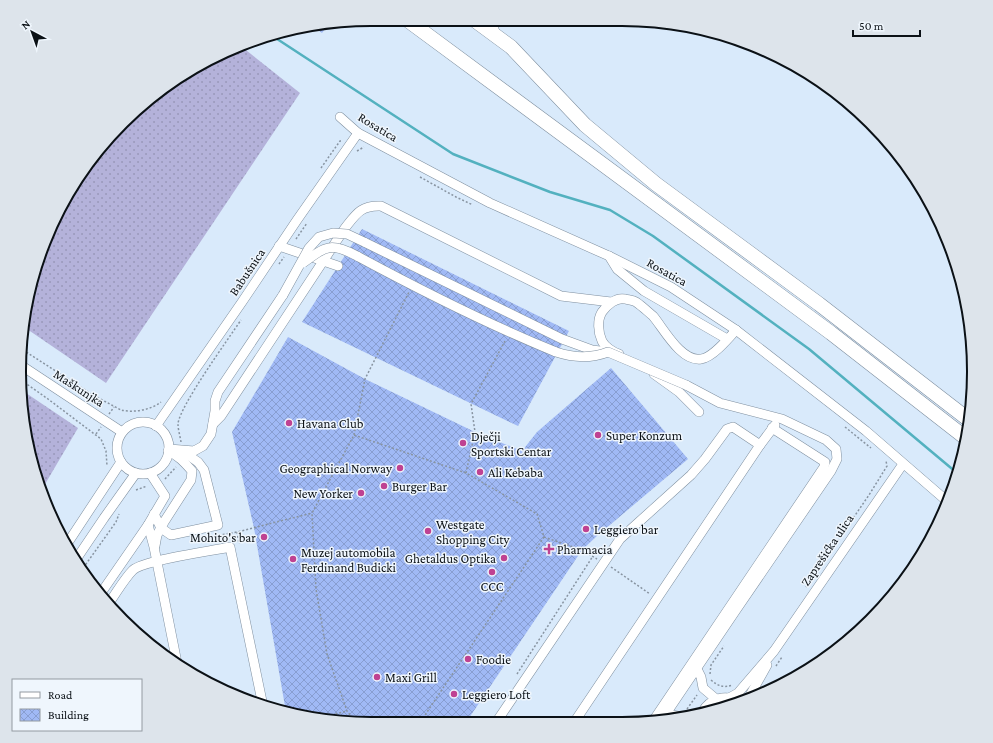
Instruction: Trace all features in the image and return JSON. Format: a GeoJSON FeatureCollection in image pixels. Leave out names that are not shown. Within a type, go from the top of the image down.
{"type":"FeatureCollection","features":[{"type":"Feature","properties":{"kind":"highway"},"geometry":{"type":"LineString","coordinates":[[415,26],[648,200],[831,333],[961,434]]}},
{"type":"Feature","properties":{"kind":"highway"},"geometry":{"type":"LineString","coordinates":[[482,26],[511,47],[585,125],[656,184],[819,304],[964,416]]}},
{"type":"Feature","properties":{"kind":"street"},"geometry":{"type":"LineString","coordinates":[[493,26],[497,37]]}},
{"type":"Feature","properties":{"kind":"street","name":"Rosatica"},"geometry":{"type":"LineString","coordinates":[[340,117],[358,132],[490,203],[609,256],[671,287],[736,330],[866,431],[943,498]]}},
{"type":"Feature","properties":{"kind":"street","name":"Babušnica"},"geometry":{"type":"LineString","coordinates":[[156,426],[358,132]]}},
{"type":"Feature","properties":{"kind":"street"},"geometry":{"type":"LineString","coordinates":[[213,424],[221,416],[356,213],[362,208],[371,205],[381,206],[561,296],[611,302]]}},
{"type":"Feature","properties":{"kind":"street"},"geometry":{"type":"LineString","coordinates":[[168,450],[181,447],[194,451],[203,446],[211,434],[215,411],[215,401],[218,392],[283,295],[309,248],[319,237],[333,232],[347,234],[562,339],[592,350],[608,352],[686,384],[720,402],[782,419],[826,440],[836,449],[837,459],[831,471],[667,714]]}},
{"type":"Feature","properties":{"kind":"street"},"geometry":{"type":"LineString","coordinates":[[279,246],[338,266]]}},
{"type":"Feature","properties":{"kind":"street"},"geometry":{"type":"LineString","coordinates":[[299,265],[320,250],[328,247],[339,247],[412,286],[509,333],[556,352],[570,357],[598,356],[608,352]]}},
{"type":"Feature","properties":{"kind":"street"},"geometry":{"type":"LineString","coordinates":[[609,256],[617,269],[644,291],[727,339]]}},
{"type":"Feature","properties":{"kind":"street"},"geometry":{"type":"LineString","coordinates":[[699,412],[679,392],[640,363],[613,351],[602,342],[599,318],[603,310],[611,302],[620,298],[635,302],[652,316],[677,348],[691,358],[702,360],[712,354],[736,330]]}},
{"type":"Feature","properties":{"kind":"street","name":"Maškunjka"},"geometry":{"type":"LineString","coordinates":[[26,369],[122,432]]}},
{"type":"Feature","properties":{"kind":"street"},"geometry":{"type":"LineString","coordinates":[[578,717],[760,445],[772,428],[782,419]]}},
{"type":"Feature","properties":{"kind":"street"},"geometry":{"type":"LineString","coordinates":[[142,422],[156,426],[166,436],[168,450],[163,465],[157,470],[143,474],[136,473],[125,467],[118,455],[117,447],[118,439],[122,432],[127,427],[142,422]]}},
{"type":"Feature","properties":{"kind":"street"},"geometry":{"type":"LineString","coordinates":[[500,717],[620,539],[691,475],[727,429],[733,427],[760,445]]}},
{"type":"Feature","properties":{"kind":"street"},"geometry":{"type":"LineString","coordinates":[[657,715],[824,467],[825,462],[772,428]]}},
{"type":"Feature","properties":{"kind":"street"},"geometry":{"type":"LineString","coordinates":[[154,514],[161,528],[171,535],[218,525],[204,470],[198,462],[181,447]]}},
{"type":"Feature","properties":{"kind":"street"},"geometry":{"type":"LineString","coordinates":[[154,547],[157,535],[191,480],[192,471],[180,458],[168,450]]}},
{"type":"Feature","properties":{"kind":"street"},"geometry":{"type":"LineString","coordinates":[[70,540],[121,462]]}},
{"type":"Feature","properties":{"kind":"street","name":"Zaprešićka ulica"},"geometry":{"type":"LineString","coordinates":[[729,698],[738,693],[774,651],[903,464]]}},
{"type":"Feature","properties":{"kind":"street"},"geometry":{"type":"LineString","coordinates":[[79,555],[136,473]]}},
{"type":"Feature","properties":{"kind":"street"},"geometry":{"type":"LineString","coordinates":[[104,589],[148,525],[164,496],[150,473]]}},
{"type":"Feature","properties":{"kind":"street"},"geometry":{"type":"LineString","coordinates":[[148,525],[157,561],[175,656]]}},
{"type":"Feature","properties":{"kind":"street"},"geometry":{"type":"LineString","coordinates":[[112,599],[135,569],[157,561],[230,547],[262,699]]}},
{"type":"Feature","properties":{"kind":"street","name":"Zaprešićka ulica"},"geometry":{"type":"LineString","coordinates":[[752,692],[774,651]]}},
{"type":"Feature","properties":{"kind":"street"},"geometry":{"type":"LineString","coordinates":[[697,669],[701,677],[703,688],[716,699]]}},
{"type":"Feature","properties":{"kind":"street"},"geometry":{"type":"LineString","coordinates":[[707,706],[710,702],[716,699],[729,698],[732,699]]}},
{"type":"Feature","properties":{"kind":"path"},"geometry":{"type":"LineString","coordinates":[[278,266],[286,254]]}},
{"type":"Feature","properties":{"kind":"path"},"geometry":{"type":"LineString","coordinates":[[351,716],[347,711],[327,654],[316,588],[312,513],[354,435],[365,379],[412,286]]}},
{"type":"Feature","properties":{"kind":"path"},"geometry":{"type":"LineString","coordinates":[[181,447],[178,423],[180,415],[242,320]]}},
{"type":"Feature","properties":{"kind":"path"},"geometry":{"type":"LineString","coordinates":[[466,473],[475,432],[472,404],[509,333]]}},
{"type":"Feature","properties":{"kind":"path"},"geometry":{"type":"LineString","coordinates":[[27,352],[94,395],[121,410],[130,411],[156,407],[161,402]]}},
{"type":"Feature","properties":{"kind":"path"},"geometry":{"type":"LineString","coordinates":[[27,384],[101,439],[106,451],[107,467]]}},
{"type":"Feature","properties":{"kind":"path"},"geometry":{"type":"LineString","coordinates":[[354,435],[466,473],[537,514],[544,537],[424,717]]}},
{"type":"Feature","properties":{"kind":"path"},"geometry":{"type":"LineString","coordinates":[[164,480],[178,464]]}},
{"type":"Feature","properties":{"kind":"path"},"geometry":{"type":"LineString","coordinates":[[804,590],[887,466]]}},
{"type":"Feature","properties":{"kind":"path"},"geometry":{"type":"LineString","coordinates":[[132,492],[149,485]]}},
{"type":"Feature","properties":{"kind":"path"},"geometry":{"type":"LineString","coordinates":[[85,565],[116,522],[121,509]]}},
{"type":"Feature","properties":{"kind":"path"},"geometry":{"type":"LineString","coordinates":[[199,539],[237,532],[312,513]]}},
{"type":"Feature","properties":{"kind":"path"},"geometry":{"type":"LineString","coordinates":[[516,675],[594,556]]}},
{"type":"Feature","properties":{"kind":"path"},"geometry":{"type":"LineString","coordinates":[[725,644],[711,665],[710,679],[718,686],[736,684]]}},
{"type":"Feature","properties":{"kind":"path"},"geometry":{"type":"LineString","coordinates":[[687,710],[697,695]]}},
{"type":"Feature","properties":{"kind":"path"},"geometry":{"type":"LineString","coordinates":[[333,715],[347,711]]}},
{"type":"Feature","properties":{"kind":"shaded area"},"geometry":{"type":"Polygon","coordinates":[[[245,50],[300,93],[106,383],[29,330],[38,282],[52,239],[72,199],[84,180],[97,161],[127,127],[161,97],[180,84],[199,72],[245,50]]]}},
{"type":"Feature","properties":{"kind":"shaded area"},"geometry":{"type":"Polygon","coordinates":[[[27,394],[78,428],[45,485],[33,439],[27,394]]]}},
{"type":"Feature","properties":{"kind":"building"},"geometry":{"type":"Polygon","coordinates":[[[325,29],[322,33],[318,30],[325,29]]]}},
{"type":"Feature","properties":{"kind":"building"},"geometry":{"type":"Polygon","coordinates":[[[362,229],[569,331],[518,426],[302,322],[362,229]]]}},
{"type":"Feature","properties":{"kind":"building","name":"Westgate Shopping City"},"geometry":{"type":"Polygon","coordinates":[[[288,337],[365,379],[475,432],[522,451],[537,432],[611,368],[688,459],[582,550],[470,717],[349,716],[326,714],[285,706],[254,528],[232,432],[288,337]]]}},
{"type":"Feature","properties":{"kind":"waterway"},"geometry":{"type":"LineString","coordinates":[[277,39],[453,154],[550,192],[610,210],[653,236],[809,349],[953,469]]}},
{"type":"Feature","properties":{"kind":"place","name":"Havana Club"},"geometry":{"type":"Point","coordinates":[289,423]}},
{"type":"Feature","properties":{"kind":"place","name":"Super Konzum"},"geometry":{"type":"Point","coordinates":[598,435]}},
{"type":"Feature","properties":{"kind":"place","name":"Dječji Sportski Centar"},"geometry":{"type":"Point","coordinates":[463,443]}},
{"type":"Feature","properties":{"kind":"place","name":"Geographical Norway"},"geometry":{"type":"Point","coordinates":[400,468]}},
{"type":"Feature","properties":{"kind":"place","name":"Ali Kebaba"},"geometry":{"type":"Point","coordinates":[480,472]}},
{"type":"Feature","properties":{"kind":"place","name":"Burger Bar"},"geometry":{"type":"Point","coordinates":[384,486]}},
{"type":"Feature","properties":{"kind":"place","name":"New Yorker"},"geometry":{"type":"Point","coordinates":[361,493]}},
{"type":"Feature","properties":{"kind":"place","name":"Leggiero bar"},"geometry":{"type":"Point","coordinates":[586,529]}},
{"type":"Feature","properties":{"kind":"place","name":"Westgate Shopping City"},"geometry":{"type":"Point","coordinates":[428,531]}},
{"type":"Feature","properties":{"kind":"place","name":"Mohito's bar"},"geometry":{"type":"Point","coordinates":[264,537]}},
{"type":"Feature","properties":{"kind":"place","name":"Pharmacia"},"geometry":{"type":"Point","coordinates":[549,549]}},
{"type":"Feature","properties":{"kind":"place","name":"Ghetaldus Optika"},"geometry":{"type":"Point","coordinates":[504,558]}},
{"type":"Feature","properties":{"kind":"place","name":"Muzej automobila Ferdinand Budicki"},"geometry":{"type":"Point","coordinates":[293,559]}},
{"type":"Feature","properties":{"kind":"place","name":"CCC"},"geometry":{"type":"Point","coordinates":[492,572]}},
{"type":"Feature","properties":{"kind":"place","name":"Foodie"},"geometry":{"type":"Point","coordinates":[468,659]}},
{"type":"Feature","properties":{"kind":"place","name":"Maxi Grill"},"geometry":{"type":"Point","coordinates":[377,677]}},
{"type":"Feature","properties":{"kind":"place","name":"Leggiero Loft"},"geometry":{"type":"Point","coordinates":[454,694]}}]}
